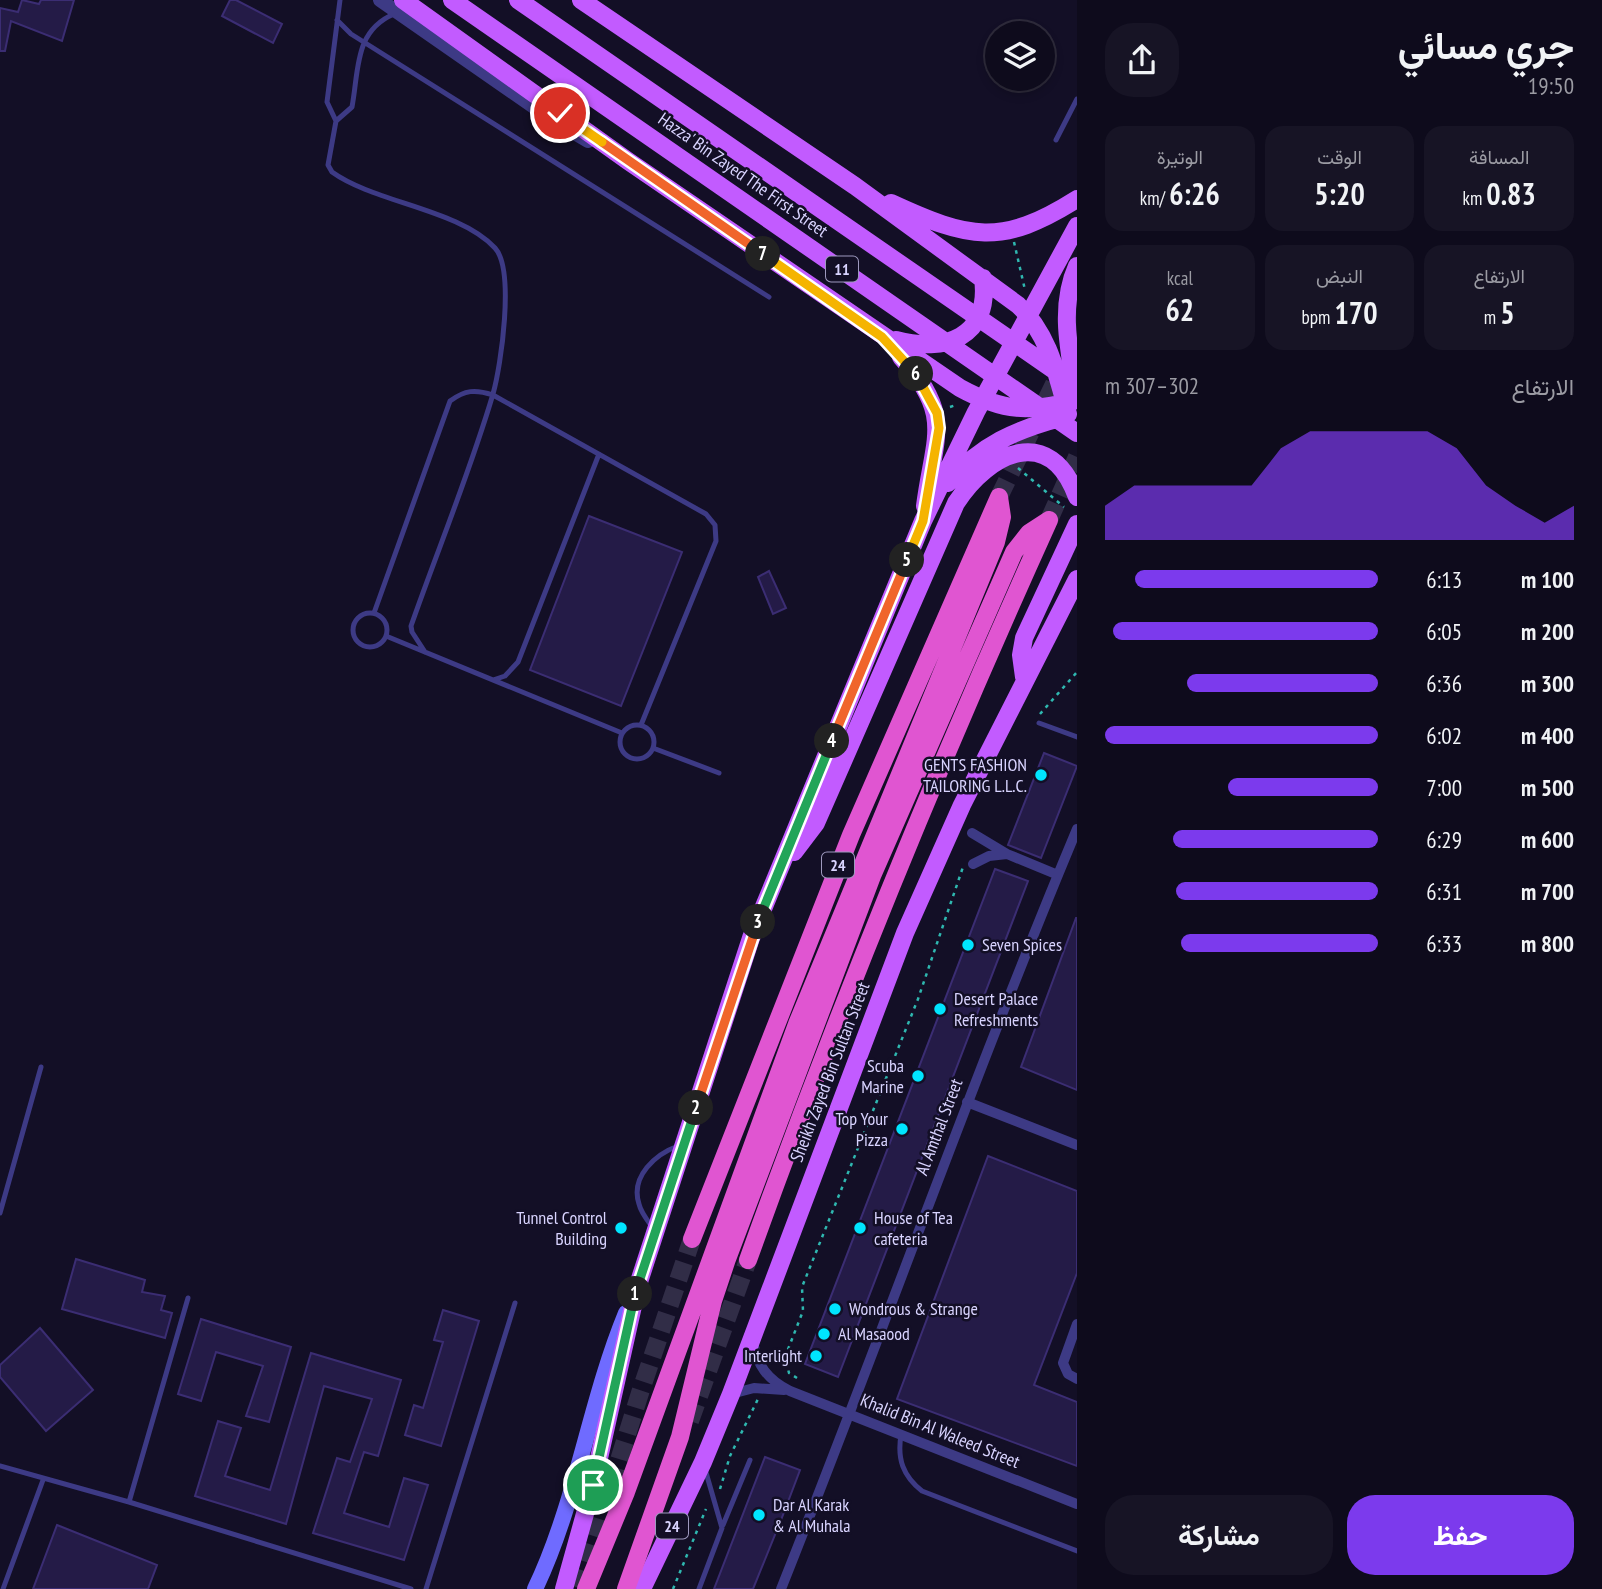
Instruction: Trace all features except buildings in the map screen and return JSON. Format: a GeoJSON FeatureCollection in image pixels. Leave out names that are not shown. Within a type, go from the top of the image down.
{"type":"FeatureCollection","features":[{"type":"Feature","properties":{"kind":"highway","name":"24"},"geometry":{"type":"LineString","coordinates":[[586,1589],[626,1492],[797,1024],[996,542],[1002,517],[999,498],[846,847],[692,1239]]}},
{"type":"Feature","properties":{"kind":"highway","name":"Sheikh Zayed Bin Sultan Street"},"geometry":{"type":"LineString","coordinates":[[626,1589],[680,1437],[713,1301],[727,1259],[872,876],[1014,552],[1029,533],[1049,520],[936,776],[859,961],[748,1260]]}},
{"type":"Feature","properties":{"kind":"main road","name":"Hazza' Bin Zayed The First Street"},"geometry":{"type":"LineString","coordinates":[[452,0],[1077,433]]}},
{"type":"Feature","properties":{"kind":"main road","name":"Hazza' Bin Zayed The First Street"},"geometry":{"type":"LineString","coordinates":[[518,0],[1077,386]]}},
{"type":"Feature","properties":{"kind":"main road"},"geometry":{"type":"LineString","coordinates":[[581,0],[855,186],[983,278],[1028,315],[1073,406]]}},
{"type":"Feature","properties":{"kind":"main road"},"geometry":{"type":"LineString","coordinates":[[400,6],[882,337],[982,400],[1023,410],[1073,406]]}},
{"type":"Feature","properties":{"kind":"main road"},"geometry":{"type":"LineString","coordinates":[[855,186],[932,222],[971,232],[1021,228],[1051,215],[1077,199]]}},
{"type":"Feature","properties":{"kind":"main road"},"geometry":{"type":"LineString","coordinates":[[536,1589],[570,1496],[605,1369],[637,1288],[751,939],[923,521],[982,400],[1077,226]]}},
{"type":"Feature","properties":{"kind":"main road"},"geometry":{"type":"LineString","coordinates":[[1074,273],[1077,314]]}},
{"type":"Feature","properties":{"kind":"main road"},"geometry":{"type":"LineString","coordinates":[[1074,273],[1067,332],[1077,443]]}},
{"type":"Feature","properties":{"kind":"main road"},"geometry":{"type":"LineString","coordinates":[[882,337],[923,346],[954,340],[971,328],[981,310],[983,278]]}},
{"type":"Feature","properties":{"kind":"main road"},"geometry":{"type":"LineString","coordinates":[[882,337],[919,376],[937,413],[936,450],[923,521]]}},
{"type":"Feature","properties":{"kind":"main road"},"geometry":{"type":"LineString","coordinates":[[923,521],[949,482],[981,451],[1073,406]]}},
{"type":"Feature","properties":{"kind":"main road"},"geometry":{"type":"LineString","coordinates":[[778,873],[816,823],[884,662],[966,486],[995,463],[1019,452],[1032,452],[1045,454],[1057,462],[1068,477],[1074,511],[1024,638],[1021,655],[1024,677]]}},
{"type":"Feature","properties":{"kind":"main road","name":"Sheikh Zayed Bin Sultan Street"},"geometry":{"type":"LineString","coordinates":[[642,1589],[703,1462],[732,1394],[905,933],[962,805],[1024,677],[1077,579]]}},
{"type":"Feature","properties":{"kind":"main road"},"geometry":{"type":"LineString","coordinates":[[1051,626],[1077,604]]}},
{"type":"Feature","properties":{"kind":"main road"},"geometry":{"type":"LineString","coordinates":[[564,1589],[593,1485],[637,1288]]}},
{"type":"Feature","properties":{"kind":"street"},"geometry":{"type":"LineString","coordinates":[[380,0],[400,6]]}},
{"type":"Feature","properties":{"kind":"street","name":"Al Amthal Street"},"geometry":{"type":"LineString","coordinates":[[780,1589],[851,1414],[967,1102],[1077,829]]}},
{"type":"Feature","properties":{"kind":"street"},"geometry":{"type":"LineString","coordinates":[[972,833],[1007,854],[1058,875]]}},
{"type":"Feature","properties":{"kind":"street"},"geometry":{"type":"LineString","coordinates":[[973,866],[989,856],[1007,854]]}},
{"type":"Feature","properties":{"kind":"street"},"geometry":{"type":"LineString","coordinates":[[967,1102],[1077,1145]]}},
{"type":"Feature","properties":{"kind":"street"},"geometry":{"type":"LineString","coordinates":[[1077,1324],[1063,1363],[1068,1374],[1077,1380]]}},
{"type":"Feature","properties":{"kind":"street","name":"Khalid Bin Al Waleed Street"},"geometry":{"type":"LineString","coordinates":[[753,1338],[755,1352],[768,1376],[790,1391],[1077,1504]]}},
{"type":"Feature","properties":{"kind":"street","name":"Khalid Bin Al Waleed Street"},"geometry":{"type":"LineString","coordinates":[[732,1394],[754,1388],[790,1391]]}},
{"type":"Feature","properties":{"kind":"lane"},"geometry":{"type":"LineString","coordinates":[[340,0],[327,102],[336,121],[328,165],[332,172],[470,230],[496,249],[503,261],[505,276],[501,351],[492,395],[411,626],[425,652]]}},
{"type":"Feature","properties":{"kind":"lane"},"geometry":{"type":"LineString","coordinates":[[336,121],[352,107],[363,39],[374,26],[400,6]]}},
{"type":"Feature","properties":{"kind":"lane"},"geometry":{"type":"LineString","coordinates":[[337,20],[351,34],[363,39],[769,297]]}},
{"type":"Feature","properties":{"kind":"lane"},"geometry":{"type":"LineString","coordinates":[[1056,140],[1077,99]]}},
{"type":"Feature","properties":{"kind":"lane"},"geometry":{"type":"LineString","coordinates":[[374,613],[450,401],[470,391],[492,395],[706,514],[716,533],[716,541],[640,725]]}},
{"type":"Feature","properties":{"kind":"lane"},"geometry":{"type":"LineString","coordinates":[[493,680],[505,676],[518,663],[600,454]]}},
{"type":"Feature","properties":{"kind":"lane"},"geometry":{"type":"LineString","coordinates":[[374,613],[386,624],[386,636],[373,647],[362,645],[355,637],[353,626],[359,617],[374,613]]}},
{"type":"Feature","properties":{"kind":"lane"},"geometry":{"type":"LineString","coordinates":[[386,636],[622,733]]}},
{"type":"Feature","properties":{"kind":"lane"},"geometry":{"type":"LineString","coordinates":[[1039,723],[1077,737]]}},
{"type":"Feature","properties":{"kind":"lane"},"geometry":{"type":"LineString","coordinates":[[640,725],[653,736],[653,748],[640,758],[628,757],[620,744],[622,733],[630,726],[640,725]]}},
{"type":"Feature","properties":{"kind":"lane"},"geometry":{"type":"LineString","coordinates":[[653,748],[719,773]]}},
{"type":"Feature","properties":{"kind":"lane"},"geometry":{"type":"LineString","coordinates":[[0,1213],[41,1067]]}},
{"type":"Feature","properties":{"kind":"lane"},"geometry":{"type":"LineString","coordinates":[[655,1231],[639,1206],[639,1189],[653,1158],[684,1143]]}},
{"type":"Feature","properties":{"kind":"lane"},"geometry":{"type":"LineString","coordinates":[[129,1502],[188,1298]]}},
{"type":"Feature","properties":{"kind":"lane"},"geometry":{"type":"LineString","coordinates":[[426,1589],[515,1303]]}},
{"type":"Feature","properties":{"kind":"lane"},"geometry":{"type":"LineString","coordinates":[[901,1435],[900,1460],[904,1473],[922,1491],[1077,1550]]}},
{"type":"Feature","properties":{"kind":"lane"},"geometry":{"type":"LineString","coordinates":[[699,1589],[750,1460]]}},
{"type":"Feature","properties":{"kind":"lane"},"geometry":{"type":"LineString","coordinates":[[703,1462],[722,1528]]}},
{"type":"Feature","properties":{"kind":"lane"},"geometry":{"type":"LineString","coordinates":[[0,1466],[129,1502],[411,1589]]}},
{"type":"Feature","properties":{"kind":"lane"},"geometry":{"type":"LineString","coordinates":[[3,1589],[43,1480]]}},
{"type":"Feature","properties":{"kind":"path"},"geometry":{"type":"LineString","coordinates":[[1013,240],[1025,290]]}},
{"type":"Feature","properties":{"kind":"path"},"geometry":{"type":"LineString","coordinates":[[950,407],[956,405]]}},
{"type":"Feature","properties":{"kind":"path"},"geometry":{"type":"LineString","coordinates":[[1011,462],[1074,511]]}},
{"type":"Feature","properties":{"kind":"path"},"geometry":{"type":"LineString","coordinates":[[1039,723],[1035,722],[1043,708],[1077,672]]}},
{"type":"Feature","properties":{"kind":"path"},"geometry":{"type":"LineString","coordinates":[[797,1378],[789,1373],[785,1357],[803,1311],[802,1287],[904,1041],[964,864],[973,866]]}},
{"type":"Feature","properties":{"kind":"path"},"geometry":{"type":"LineString","coordinates":[[673,1589],[704,1510],[721,1498],[719,1493],[730,1455],[754,1403],[765,1397]]}},
{"type":"Feature","properties":{"kind":"tunnel"},"geometry":{"type":"LineString","coordinates":[[999,497],[1077,337]]}},
{"type":"Feature","properties":{"kind":"tunnel"},"geometry":{"type":"LineString","coordinates":[[1049,520],[1077,457]]}},
{"type":"Feature","properties":{"kind":"tunnel"},"geometry":{"type":"LineString","coordinates":[[579,1588],[692,1239]]}},
{"type":"Feature","properties":{"kind":"tunnel"},"geometry":{"type":"LineString","coordinates":[[690,1421],[748,1260]]}},
{"type":"Feature","properties":{"kind":"place","name":"GENTS FASHION TAILORING L.L.C."},"geometry":{"type":"Point","coordinates":[1041,775]}},
{"type":"Feature","properties":{"kind":"place","name":"Seven Spices"},"geometry":{"type":"Point","coordinates":[968,945]}},
{"type":"Feature","properties":{"kind":"place","name":"Desert Palace Refreshments"},"geometry":{"type":"Point","coordinates":[940,1009]}},
{"type":"Feature","properties":{"kind":"place","name":"Scuba Marine"},"geometry":{"type":"Point","coordinates":[918,1076]}},
{"type":"Feature","properties":{"kind":"place","name":"Top Your Pizza"},"geometry":{"type":"Point","coordinates":[902,1129]}},
{"type":"Feature","properties":{"kind":"place","name":"Tunnel Control Building"},"geometry":{"type":"Point","coordinates":[621,1228]}},
{"type":"Feature","properties":{"kind":"place","name":"House of Tea cafeteria"},"geometry":{"type":"Point","coordinates":[860,1228]}},
{"type":"Feature","properties":{"kind":"place","name":"Wondrous & Strange"},"geometry":{"type":"Point","coordinates":[835,1309]}},
{"type":"Feature","properties":{"kind":"place","name":"Al Masaood"},"geometry":{"type":"Point","coordinates":[824,1334]}},
{"type":"Feature","properties":{"kind":"place","name":"Interlight"},"geometry":{"type":"Point","coordinates":[816,1356]}},
{"type":"Feature","properties":{"kind":"place","name":"Dar Al Karak & Al Muhala"},"geometry":{"type":"Point","coordinates":[759,1515]}},
{"type":"Feature","properties":{"kind":"route"},"geometry":{"type":"LineString","coordinates":[[560,113],[882,337],[919,376],[937,413],[939,428],[923,521],[751,939],[637,1288],[593,1485]]}}]}
